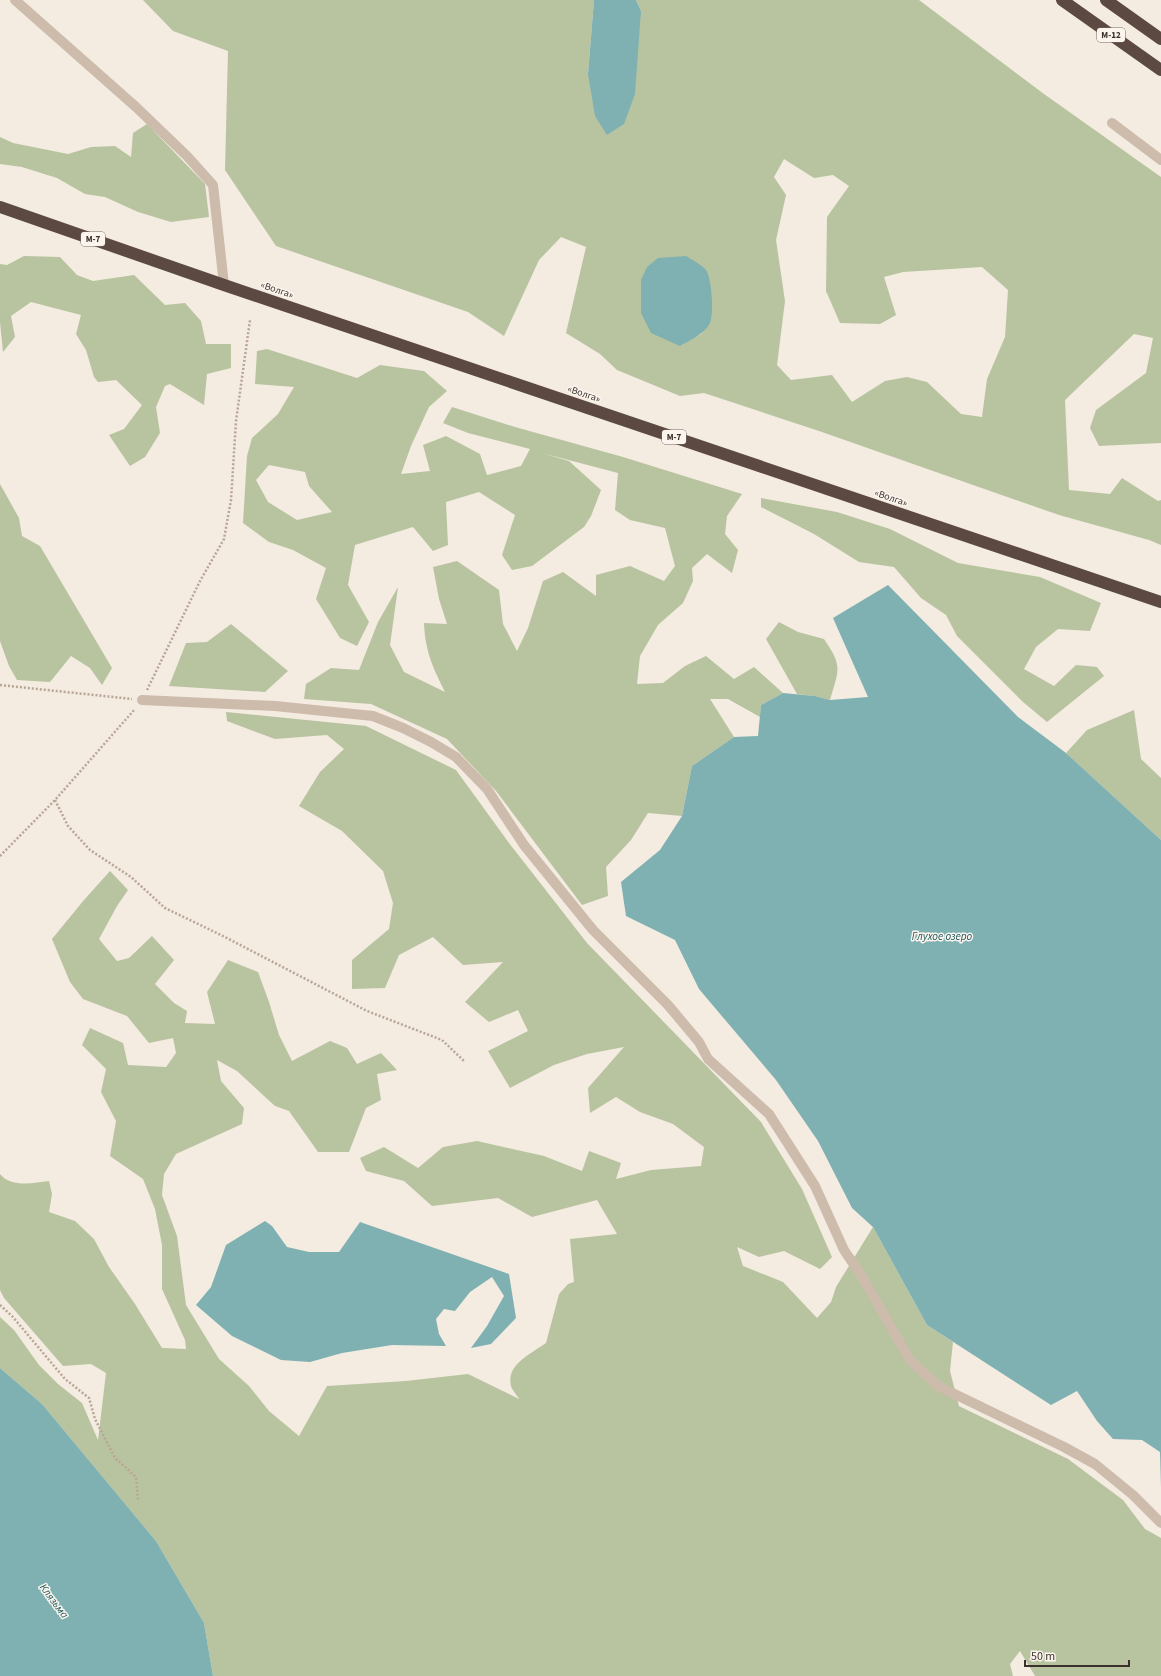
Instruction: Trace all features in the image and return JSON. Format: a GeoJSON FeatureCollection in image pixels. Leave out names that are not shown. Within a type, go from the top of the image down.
{"type":"FeatureCollection","features":[{"type":"Feature","properties":{"kind":"highway","name":"М-12"},"geometry":{"type":"LineString","coordinates":[[1062,0],[1161,70]]}},
{"type":"Feature","properties":{"kind":"highway","name":"М-12"},"geometry":{"type":"LineString","coordinates":[[1106,0],[1161,39]]}},
{"type":"Feature","properties":{"kind":"highway","name":"«Волга»"},"geometry":{"type":"LineString","coordinates":[[0,207],[224,285],[1161,602]]}},
{"type":"Feature","properties":{"kind":"street"},"geometry":{"type":"LineString","coordinates":[[15,0],[136,107],[187,156],[213,185],[224,285]]}},
{"type":"Feature","properties":{"kind":"street"},"geometry":{"type":"LineString","coordinates":[[1112,123],[1161,160]]}},
{"type":"Feature","properties":{"kind":"street"},"geometry":{"type":"LineString","coordinates":[[142,700],[275,706],[373,716],[404,728],[431,742],[456,758],[487,789],[524,845],[593,930],[668,1005],[699,1042],[708,1059],[769,1114],[815,1186],[844,1250],[861,1275],[910,1360],[938,1386],[985,1410],[1064,1446],[1094,1464],[1132,1495],[1161,1523]]}},
{"type":"Feature","properties":{"kind":"path"},"geometry":{"type":"LineString","coordinates":[[0,856],[55,800],[142,700],[200,581],[224,539],[231,500],[236,421],[250,320]]}},
{"type":"Feature","properties":{"kind":"path"},"geometry":{"type":"LineString","coordinates":[[0,686],[142,700]]}},
{"type":"Feature","properties":{"kind":"path"},"geometry":{"type":"LineString","coordinates":[[55,800],[68,826],[90,850],[131,877],[165,908],[223,936],[367,1011],[442,1040],[464,1061]]}},
{"type":"Feature","properties":{"kind":"path"},"geometry":{"type":"LineString","coordinates":[[0,1305],[12,1316],[65,1379],[88,1398],[95,1419],[115,1458],[136,1477],[138,1501]]}},
{"type":"Feature","properties":{"kind":"green space"},"geometry":{"type":"Polygon","coordinates":[[[143,0],[594,0],[588,74],[641,11],[636,0],[919,0],[1044,94],[1161,177],[1161,443],[1099,446],[1090,428],[1096,410],[1146,373],[1153,338],[1134,334],[1065,400],[1069,490],[1110,494],[1122,478],[1158,501],[1161,500],[1161,545],[1149,540],[1059,515],[819,431],[704,393],[680,396],[617,370],[600,354],[566,333],[586,247],[561,237],[539,260],[504,336],[468,312],[276,246],[225,170],[228,51],[173,31],[143,0]],[[784,159],[774,177],[786,195],[776,240],[785,301],[777,365],[791,380],[832,375],[852,402],[885,381],[907,377],[927,382],[961,414],[982,417],[987,379],[1005,337],[1008,290],[982,267],[903,272],[884,277],[896,315],[880,324],[840,323],[826,291],[827,217],[849,186],[833,175],[814,178],[784,159]],[[710,322],[680,346],[701,334],[710,322]]]}},
{"type":"Feature","properties":{"kind":"green space"},"geometry":{"type":"Polygon","coordinates":[[[147,124],[205,184],[209,217],[171,222],[138,212],[105,197],[85,194],[57,178],[22,167],[0,164],[0,137],[13,143],[68,154],[91,147],[115,146],[131,157],[133,133],[147,124]]]}},
{"type":"Feature","properties":{"kind":"green space"},"geometry":{"type":"Polygon","coordinates":[[[24,256],[60,257],[77,275],[93,281],[134,275],[165,305],[185,303],[201,321],[206,344],[231,344],[231,368],[207,374],[204,405],[170,384],[165,386],[156,407],[160,433],[145,457],[130,466],[109,435],[124,429],[142,405],[116,380],[98,382],[94,377],[86,350],[76,334],[81,315],[31,302],[11,316],[15,337],[3,352],[0,322],[0,264],[7,265],[24,256]]]}},
{"type":"Feature","properties":{"kind":"green space"},"geometry":{"type":"Polygon","coordinates":[[[267,349],[357,378],[380,365],[424,371],[447,391],[429,407],[411,446],[401,474],[430,471],[423,445],[446,436],[480,454],[487,475],[521,466],[530,449],[468,433],[443,423],[452,407],[515,427],[623,457],[742,494],[727,516],[725,534],[738,550],[732,573],[707,554],[692,568],[693,581],[683,603],[658,625],[640,656],[637,684],[663,683],[685,666],[706,656],[734,679],[754,667],[783,693],[761,705],[760,717],[728,699],[710,699],[734,737],[692,766],[682,816],[648,813],[631,840],[606,867],[608,896],[582,905],[496,791],[447,739],[371,704],[304,699],[306,684],[331,668],[359,670],[378,622],[398,587],[390,645],[404,672],[445,692],[430,659],[424,623],[447,624],[439,599],[433,567],[457,561],[499,590],[503,624],[517,651],[528,628],[543,581],[563,572],[596,596],[596,575],[630,566],[664,581],[675,566],[665,528],[630,520],[615,510],[618,473],[542,453],[569,461],[601,490],[591,516],[584,527],[532,566],[512,570],[502,555],[515,515],[479,492],[446,502],[448,545],[433,551],[413,527],[355,545],[348,585],[369,622],[357,646],[340,638],[316,599],[326,568],[293,550],[269,542],[243,523],[247,456],[252,438],[278,414],[294,387],[255,384],[257,351],[267,349]],[[269,465],[256,480],[268,502],[297,520],[332,512],[309,486],[305,472],[269,465]]]}},
{"type":"Feature","properties":{"kind":"green space"},"geometry":{"type":"Polygon","coordinates":[[[0,484],[19,518],[22,536],[40,546],[112,668],[102,685],[90,668],[71,656],[50,682],[17,680],[9,666],[0,641],[0,484]]]}},
{"type":"Feature","properties":{"kind":"green space"},"geometry":{"type":"Polygon","coordinates":[[[761,498],[837,512],[890,529],[958,563],[1040,577],[1101,603],[1090,631],[1058,629],[1036,647],[1024,669],[1054,686],[1076,665],[1097,667],[1104,676],[1047,722],[1023,702],[957,636],[946,615],[921,598],[894,567],[859,562],[814,534],[761,507],[761,498]]]}},
{"type":"Feature","properties":{"kind":"green space"},"geometry":{"type":"Polygon","coordinates":[[[779,622],[798,632],[824,639],[830,648],[837,662],[838,668],[836,681],[830,700],[815,696],[797,694],[766,639],[779,622]]]}},
{"type":"Feature","properties":{"kind":"green space"},"geometry":{"type":"Polygon","coordinates":[[[231,624],[288,671],[265,692],[169,686],[186,643],[207,642],[231,624]]]}},
{"type":"Feature","properties":{"kind":"green space"},"geometry":{"type":"Polygon","coordinates":[[[1134,710],[1141,759],[1161,778],[1161,840],[1066,753],[1087,730],[1134,710]]]}},
{"type":"Feature","properties":{"kind":"green space"},"geometry":{"type":"Polygon","coordinates":[[[226,712],[366,726],[456,770],[509,843],[587,943],[761,1122],[802,1189],[832,1257],[820,1269],[784,1251],[759,1257],[737,1247],[743,1266],[783,1282],[817,1318],[831,1302],[836,1287],[873,1227],[927,1325],[953,1342],[950,1371],[959,1406],[1068,1459],[1123,1500],[1145,1529],[1161,1538],[1161,1676],[1035,1676],[1020,1651],[1010,1664],[1013,1676],[213,1676],[204,1623],[156,1541],[42,1404],[0,1368],[0,1317],[14,1330],[39,1365],[58,1384],[82,1403],[98,1440],[106,1373],[91,1364],[63,1366],[4,1298],[0,1290],[0,1174],[10,1181],[23,1184],[49,1181],[52,1194],[49,1212],[75,1221],[94,1239],[109,1267],[135,1304],[162,1348],[186,1349],[185,1340],[162,1289],[162,1245],[155,1209],[143,1179],[110,1156],[116,1121],[101,1092],[106,1069],[82,1045],[90,1028],[123,1043],[128,1065],[166,1067],[176,1053],[173,1038],[149,1043],[127,1016],[83,999],[70,982],[52,939],[110,871],[128,890],[117,906],[99,939],[117,961],[129,958],[152,936],[174,960],[155,984],[174,1003],[187,1011],[185,1023],[215,1024],[207,992],[228,960],[258,972],[279,1035],[292,1061],[330,1041],[347,1048],[357,1064],[381,1053],[397,1070],[377,1074],[381,1100],[366,1108],[349,1152],[318,1152],[289,1111],[275,1106],[237,1071],[217,1060],[221,1081],[244,1108],[242,1124],[176,1154],[164,1174],[162,1195],[177,1236],[186,1305],[219,1359],[249,1386],[269,1411],[299,1436],[327,1386],[406,1381],[468,1374],[519,1399],[511,1386],[510,1378],[512,1372],[521,1360],[546,1343],[559,1294],[568,1284],[574,1282],[570,1239],[617,1234],[597,1200],[532,1217],[498,1198],[432,1206],[404,1181],[366,1171],[360,1158],[384,1147],[418,1168],[443,1147],[477,1141],[544,1156],[582,1171],[589,1151],[621,1163],[616,1179],[651,1170],[701,1166],[704,1147],[673,1124],[640,1112],[616,1097],[590,1113],[588,1088],[624,1047],[587,1054],[554,1065],[510,1088],[488,1051],[528,1031],[518,1010],[489,1022],[465,1002],[503,962],[463,965],[433,937],[399,955],[385,988],[352,989],[352,960],[389,929],[393,903],[383,871],[342,831],[299,806],[320,772],[344,749],[327,735],[275,739],[227,721],[226,712]]]}},
{"type":"Feature","properties":{"kind":"water"},"geometry":{"type":"Polygon","coordinates":[[[594,0],[636,0],[641,11],[635,94],[624,124],[607,135],[595,116],[588,74],[594,0]]]}},
{"type":"Feature","properties":{"kind":"water"},"geometry":{"type":"Polygon","coordinates":[[[686,256],[699,264],[708,274],[712,296],[712,312],[710,323],[707,327],[697,336],[680,346],[651,333],[641,313],[641,280],[647,267],[658,258],[686,256]]]}},
{"type":"Feature","properties":{"kind":"water","name":"Глухое озеро"},"geometry":{"type":"Polygon","coordinates":[[[888,585],[1018,717],[1066,753],[1161,840],[1161,1487],[1160,1452],[1142,1440],[1113,1439],[1097,1421],[1077,1391],[1051,1405],[927,1325],[873,1227],[852,1208],[818,1141],[776,1080],[699,989],[675,940],[626,916],[621,882],[660,850],[682,816],[692,766],[734,737],[758,736],[761,705],[783,693],[815,696],[830,700],[868,697],[833,618],[888,585]]]}},
{"type":"Feature","properties":{"kind":"water"},"geometry":{"type":"Polygon","coordinates":[[[265,1221],[272,1226],[287,1247],[309,1252],[339,1252],[360,1222],[509,1274],[516,1318],[491,1344],[471,1348],[487,1326],[504,1296],[492,1277],[470,1292],[455,1311],[444,1309],[436,1319],[439,1334],[446,1346],[392,1345],[342,1353],[310,1362],[281,1360],[232,1336],[196,1305],[211,1287],[226,1245],[265,1221]]]}},
{"type":"Feature","properties":{"kind":"water","name":"Клязьма"},"geometry":{"type":"Polygon","coordinates":[[[0,1368],[42,1404],[156,1541],[204,1623],[213,1676],[0,1676],[0,1368]]]}}]}
